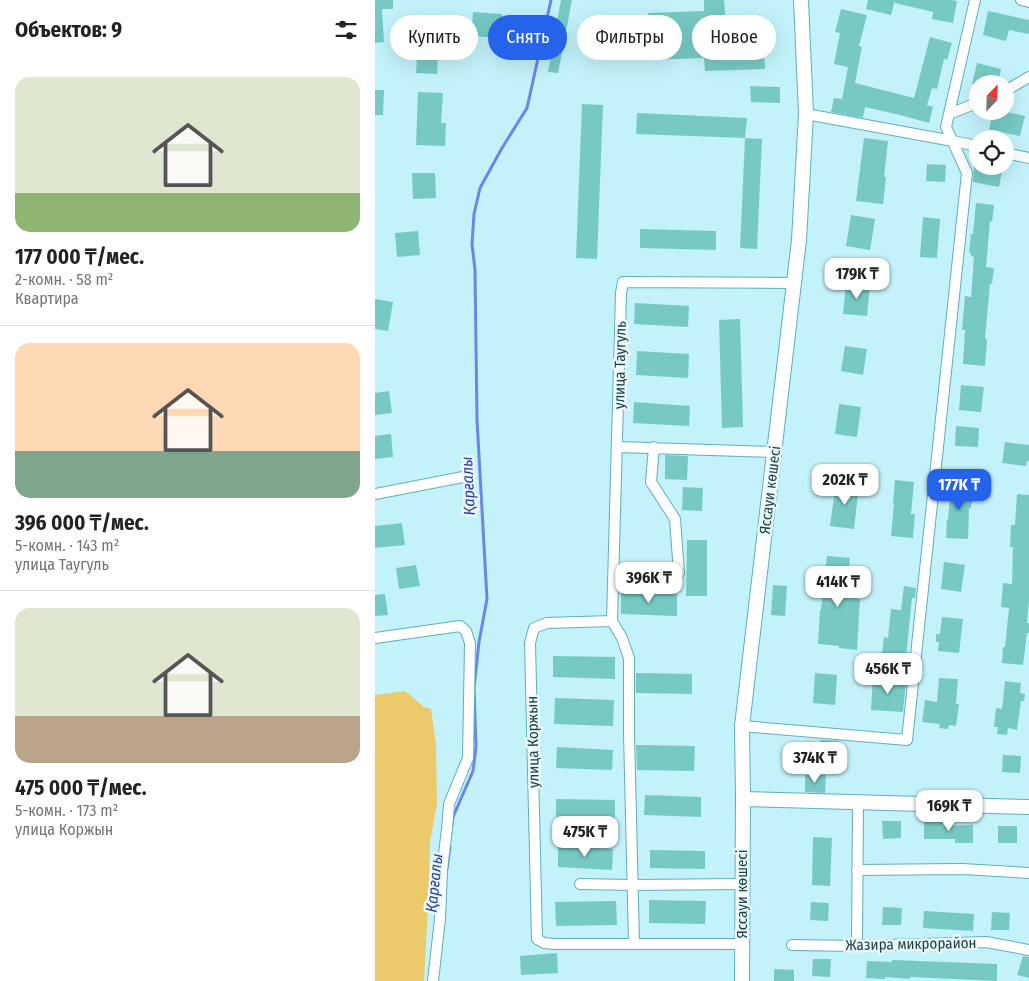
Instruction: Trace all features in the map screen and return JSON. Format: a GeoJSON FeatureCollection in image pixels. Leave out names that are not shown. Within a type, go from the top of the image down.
{"type":"FeatureCollection","features":[{"type":"Feature","properties":{"kind":"main road","name":"Яссауи көшесі"},"geometry":{"type":"LineString","coordinates":[[741,981],[742,726],[799,240],[806,114],[801,0]]}},
{"type":"Feature","properties":{"kind":"main road"},"geometry":{"type":"LineString","coordinates":[[743,799],[1029,807]]}},
{"type":"Feature","properties":{"kind":"street"},"geometry":{"type":"LineString","coordinates":[[742,726],[907,740],[967,173],[947,127],[975,0]]}},
{"type":"Feature","properties":{"kind":"street"},"geometry":{"type":"LineString","coordinates":[[1021,0],[1029,2]]}},
{"type":"Feature","properties":{"kind":"street"},"geometry":{"type":"LineString","coordinates":[[1014,86],[1029,77]]}},
{"type":"Feature","properties":{"kind":"street"},"geometry":{"type":"LineString","coordinates":[[949,114],[969,106]]}},
{"type":"Feature","properties":{"kind":"street"},"geometry":{"type":"LineString","coordinates":[[806,114],[969,144]]}},
{"type":"Feature","properties":{"kind":"street"},"geometry":{"type":"LineString","coordinates":[[1014,154],[1029,158]]}},
{"type":"Feature","properties":{"kind":"street","name":"улица Таугуль"},"geometry":{"type":"LineString","coordinates":[[612,621],[621,293],[623,282],[795,283]]}},
{"type":"Feature","properties":{"kind":"street"},"geometry":{"type":"LineString","coordinates":[[618,446],[774,452]]}},
{"type":"Feature","properties":{"kind":"street"},"geometry":{"type":"LineString","coordinates":[[638,580],[670,581],[679,573],[675,519],[651,482],[654,447]]}},
{"type":"Feature","properties":{"kind":"street"},"geometry":{"type":"LineString","coordinates":[[375,494],[463,477]]}},
{"type":"Feature","properties":{"kind":"street"},"geometry":{"type":"LineString","coordinates":[[612,621],[622,638],[629,658],[634,943]]}},
{"type":"Feature","properties":{"kind":"street","name":"улица Коржын"},"geometry":{"type":"LineString","coordinates":[[612,621],[547,623],[534,628],[531,643],[537,939],[544,943],[554,944],[742,944]]}},
{"type":"Feature","properties":{"kind":"street"},"geometry":{"type":"LineString","coordinates":[[375,638],[460,626],[466,631],[470,643],[468,758],[449,804],[433,981]]}},
{"type":"Feature","properties":{"kind":"street"},"geometry":{"type":"LineString","coordinates":[[857,946],[858,802]]}},
{"type":"Feature","properties":{"kind":"street"},"geometry":{"type":"LineString","coordinates":[[857,870],[962,869],[1029,873]]}},
{"type":"Feature","properties":{"kind":"street"},"geometry":{"type":"LineString","coordinates":[[580,884],[742,884]]}},
{"type":"Feature","properties":{"kind":"street","name":"Жазира микрорайон"},"geometry":{"type":"LineString","coordinates":[[792,945],[857,946],[985,942],[1029,950]]}},
{"type":"Feature","properties":{"kind":"shaded area"},"geometry":{"type":"Polygon","coordinates":[[[405,691],[424,707],[431,709],[436,744],[437,804],[430,842],[424,981],[375,981],[375,695],[405,691]]]}},
{"type":"Feature","properties":{"kind":"building"},"geometry":{"type":"Polygon","coordinates":[[[375,0],[393,0],[393,9],[382,9],[384,42],[375,43],[375,0]]]}},
{"type":"Feature","properties":{"kind":"building"},"geometry":{"type":"Polygon","coordinates":[[[561,0],[572,0],[567,26],[567,15],[558,15],[561,0]]]}},
{"type":"Feature","properties":{"kind":"building"},"geometry":{"type":"Polygon","coordinates":[[[704,0],[724,0],[725,15],[692,15],[692,58],[682,59],[682,15],[648,15],[648,13],[704,11],[704,0]]]}},
{"type":"Feature","properties":{"kind":"building"},"geometry":{"type":"Polygon","coordinates":[[[868,0],[895,0],[891,15],[866,9],[868,0]]]}},
{"type":"Feature","properties":{"kind":"building"},"geometry":{"type":"Polygon","coordinates":[[[895,0],[957,1],[953,23],[932,19],[933,12],[895,3],[895,0]]]}},
{"type":"Feature","properties":{"kind":"building"},"geometry":{"type":"Polygon","coordinates":[[[841,9],[867,15],[859,46],[862,47],[855,83],[914,98],[930,37],[952,43],[947,60],[944,59],[937,89],[932,88],[927,105],[933,107],[929,123],[865,107],[863,118],[831,112],[834,98],[842,99],[848,67],[834,64],[840,33],[835,32],[841,9]]]}},
{"type":"Feature","properties":{"kind":"building"},"geometry":{"type":"Polygon","coordinates":[[[988,11],[1029,20],[1029,34],[1009,30],[1006,41],[983,35],[988,11]]]}},
{"type":"Feature","properties":{"kind":"building"},"geometry":{"type":"Polygon","coordinates":[[[473,12],[502,14],[488,15],[488,37],[478,36],[478,15],[473,15],[473,12]]]}},
{"type":"Feature","properties":{"kind":"building"},"geometry":{"type":"Polygon","coordinates":[[[417,60],[438,60],[437,74],[416,73],[417,60]]]}},
{"type":"Feature","properties":{"kind":"building"},"geometry":{"type":"Polygon","coordinates":[[[550,60],[560,60],[558,73],[548,72],[550,60]]]}},
{"type":"Feature","properties":{"kind":"building"},"geometry":{"type":"Polygon","coordinates":[[[704,60],[764,60],[765,69],[705,71],[704,60]]]}},
{"type":"Feature","properties":{"kind":"building"},"geometry":{"type":"Polygon","coordinates":[[[977,63],[1001,69],[1000,75],[974,75],[977,63]]]}},
{"type":"Feature","properties":{"kind":"building"},"geometry":{"type":"Polygon","coordinates":[[[750,86],[780,87],[780,103],[751,102],[750,86]]]}},
{"type":"Feature","properties":{"kind":"building"},"geometry":{"type":"Polygon","coordinates":[[[375,90],[384,90],[383,115],[375,115],[375,90]]]}},
{"type":"Feature","properties":{"kind":"building"},"geometry":{"type":"Polygon","coordinates":[[[418,92],[443,93],[441,123],[446,123],[445,146],[416,145],[418,92]]]}},
{"type":"Feature","properties":{"kind":"building"},"geometry":{"type":"Polygon","coordinates":[[[582,104],[603,105],[597,259],[576,258],[582,104]]]}},
{"type":"Feature","properties":{"kind":"building"},"geometry":{"type":"Polygon","coordinates":[[[637,113],[747,118],[745,138],[636,134],[637,113]]]}},
{"type":"Feature","properties":{"kind":"building"},"geometry":{"type":"Polygon","coordinates":[[[1014,114],[1025,116],[1020,136],[1014,135],[1014,130],[989,130],[991,120],[1014,120],[1014,114]]]}},
{"type":"Feature","properties":{"kind":"building"},"geometry":{"type":"Polygon","coordinates":[[[745,138],[762,139],[757,249],[740,248],[745,138]]]}},
{"type":"Feature","properties":{"kind":"building"},"geometry":{"type":"Polygon","coordinates":[[[864,138],[888,141],[883,204],[856,201],[864,138]]]}},
{"type":"Feature","properties":{"kind":"building"},"geometry":{"type":"Polygon","coordinates":[[[927,164],[946,165],[945,182],[926,181],[927,164]]]}},
{"type":"Feature","properties":{"kind":"building"},"geometry":{"type":"Polygon","coordinates":[[[412,173],[435,173],[436,198],[413,199],[412,173]]]}},
{"type":"Feature","properties":{"kind":"building"},"geometry":{"type":"Polygon","coordinates":[[[973,175],[1001,175],[999,187],[973,182],[973,175]]]}},
{"type":"Feature","properties":{"kind":"building"},"geometry":{"type":"Polygon","coordinates":[[[976,203],[994,205],[992,222],[990,221],[986,267],[994,268],[992,284],[990,283],[985,339],[987,339],[985,366],[963,364],[965,330],[962,330],[965,296],[971,297],[974,257],[969,253],[976,203]]]}},
{"type":"Feature","properties":{"kind":"building"},"geometry":{"type":"Polygon","coordinates":[[[851,215],[875,219],[870,250],[846,246],[851,215]]]}},
{"type":"Feature","properties":{"kind":"building"},"geometry":{"type":"Polygon","coordinates":[[[923,217],[940,219],[937,258],[920,257],[923,217]]]}},
{"type":"Feature","properties":{"kind":"building"},"geometry":{"type":"Polygon","coordinates":[[[640,229],[716,231],[716,250],[640,248],[640,229]]]}},
{"type":"Feature","properties":{"kind":"building"},"geometry":{"type":"Polygon","coordinates":[[[418,231],[420,255],[397,257],[395,233],[418,231]]]}},
{"type":"Feature","properties":{"kind":"building"},"geometry":{"type":"Polygon","coordinates":[[[846,284],[870,286],[867,316],[843,314],[846,284]]]}},
{"type":"Feature","properties":{"kind":"building"},"geometry":{"type":"Polygon","coordinates":[[[375,299],[393,302],[388,331],[375,329],[375,299]]]}},
{"type":"Feature","properties":{"kind":"building"},"geometry":{"type":"Polygon","coordinates":[[[635,303],[689,306],[688,327],[634,324],[635,303]]]}},
{"type":"Feature","properties":{"kind":"building"},"geometry":{"type":"Polygon","coordinates":[[[740,319],[743,427],[722,428],[719,320],[740,319]]]}},
{"type":"Feature","properties":{"kind":"building"},"geometry":{"type":"Polygon","coordinates":[[[845,346],[867,349],[863,375],[841,371],[845,346]]]}},
{"type":"Feature","properties":{"kind":"building"},"geometry":{"type":"Polygon","coordinates":[[[637,351],[689,354],[688,378],[636,375],[637,351]]]}},
{"type":"Feature","properties":{"kind":"building"},"geometry":{"type":"Polygon","coordinates":[[[961,385],[984,387],[981,412],[959,410],[961,385]]]}},
{"type":"Feature","properties":{"kind":"building"},"geometry":{"type":"Polygon","coordinates":[[[389,391],[392,413],[375,415],[375,393],[389,391]]]}},
{"type":"Feature","properties":{"kind":"building"},"geometry":{"type":"Polygon","coordinates":[[[634,402],[690,406],[689,426],[633,423],[634,402]]]}},
{"type":"Feature","properties":{"kind":"building"},"geometry":{"type":"Polygon","coordinates":[[[839,404],[861,407],[857,437],[835,434],[839,404]]]}},
{"type":"Feature","properties":{"kind":"building"},"geometry":{"type":"Polygon","coordinates":[[[956,426],[979,428],[978,447],[955,446],[956,426]]]}},
{"type":"Feature","properties":{"kind":"building"},"geometry":{"type":"Polygon","coordinates":[[[391,434],[393,457],[375,459],[375,436],[391,434]]]}},
{"type":"Feature","properties":{"kind":"building"},"geometry":{"type":"Polygon","coordinates":[[[1005,442],[1029,445],[1029,460],[1026,466],[1002,463],[1005,442]]]}},
{"type":"Feature","properties":{"kind":"building"},"geometry":{"type":"Polygon","coordinates":[[[665,455],[688,456],[687,480],[665,479],[665,455]]]}},
{"type":"Feature","properties":{"kind":"building"},"geometry":{"type":"Polygon","coordinates":[[[895,480],[914,482],[911,514],[915,514],[913,538],[891,536],[895,480]]]}},
{"type":"Feature","properties":{"kind":"building"},"geometry":{"type":"Polygon","coordinates":[[[836,482],[859,485],[854,529],[830,526],[836,482]]]}},
{"type":"Feature","properties":{"kind":"building"},"geometry":{"type":"Polygon","coordinates":[[[951,483],[974,485],[971,508],[969,508],[968,539],[946,538],[951,483]]]}},
{"type":"Feature","properties":{"kind":"building"},"geometry":{"type":"Polygon","coordinates":[[[683,487],[703,488],[702,511],[682,510],[683,487]]]}},
{"type":"Feature","properties":{"kind":"building"},"geometry":{"type":"Polygon","coordinates":[[[1017,494],[1029,495],[1029,600],[1027,623],[1029,623],[1029,633],[1027,633],[1023,665],[1002,663],[1009,608],[1001,607],[1003,583],[1012,584],[1013,547],[1010,547],[1011,525],[1015,525],[1017,494]]]}},
{"type":"Feature","properties":{"kind":"building"},"geometry":{"type":"Polygon","coordinates":[[[402,523],[405,545],[375,548],[375,526],[402,523]]]}},
{"type":"Feature","properties":{"kind":"building"},"geometry":{"type":"Polygon","coordinates":[[[687,540],[707,540],[707,596],[686,596],[687,540]]]}},
{"type":"Feature","properties":{"kind":"building"},"geometry":{"type":"Polygon","coordinates":[[[827,556],[850,558],[846,598],[860,599],[857,650],[818,644],[827,556]]]}},
{"type":"Feature","properties":{"kind":"building"},"geometry":{"type":"Polygon","coordinates":[[[944,562],[965,565],[961,592],[941,589],[944,562]]]}},
{"type":"Feature","properties":{"kind":"building"},"geometry":{"type":"Polygon","coordinates":[[[416,565],[420,586],[399,589],[396,568],[416,565]]]}},
{"type":"Feature","properties":{"kind":"building"},"geometry":{"type":"Polygon","coordinates":[[[773,585],[787,586],[785,616],[771,615],[773,585]]]}},
{"type":"Feature","properties":{"kind":"building"},"geometry":{"type":"Polygon","coordinates":[[[904,586],[916,588],[915,598],[912,598],[906,657],[882,654],[884,637],[888,638],[891,609],[901,610],[904,586]]]}},
{"type":"Feature","properties":{"kind":"building"},"geometry":{"type":"Polygon","coordinates":[[[621,592],[677,594],[677,616],[621,614],[621,592]]]}},
{"type":"Feature","properties":{"kind":"building"},"geometry":{"type":"Polygon","coordinates":[[[385,594],[388,615],[375,616],[375,595],[385,594]]]}},
{"type":"Feature","properties":{"kind":"building"},"geometry":{"type":"Polygon","coordinates":[[[942,617],[963,619],[959,653],[938,651],[939,642],[936,642],[936,634],[940,634],[942,617]]]}},
{"type":"Feature","properties":{"kind":"building"},"geometry":{"type":"Polygon","coordinates":[[[553,656],[615,657],[615,679],[553,677],[553,656]]]}},
{"type":"Feature","properties":{"kind":"building"},"geometry":{"type":"Polygon","coordinates":[[[636,673],[692,674],[692,694],[636,693],[636,673]]]}},
{"type":"Feature","properties":{"kind":"building"},"geometry":{"type":"Polygon","coordinates":[[[815,673],[837,675],[835,705],[813,703],[815,673]]]}},
{"type":"Feature","properties":{"kind":"building"},"geometry":{"type":"Polygon","coordinates":[[[873,678],[906,681],[903,712],[871,710],[873,678]]]}},
{"type":"Feature","properties":{"kind":"building"},"geometry":{"type":"Polygon","coordinates":[[[939,678],[958,679],[956,704],[959,704],[956,726],[949,725],[948,729],[939,728],[940,724],[922,722],[925,700],[937,702],[939,678]]]}},
{"type":"Feature","properties":{"kind":"building"},"geometry":{"type":"Polygon","coordinates":[[[1005,681],[1021,683],[1020,693],[1025,694],[1024,701],[1021,701],[1017,730],[1008,728],[1007,735],[997,734],[998,727],[994,727],[996,708],[1002,709],[1005,681]]]}},
{"type":"Feature","properties":{"kind":"building"},"geometry":{"type":"Polygon","coordinates":[[[555,698],[614,700],[613,726],[554,724],[555,698]]]}},
{"type":"Feature","properties":{"kind":"building"},"geometry":{"type":"Polygon","coordinates":[[[820,740],[839,741],[838,762],[819,762],[820,740]]]}},
{"type":"Feature","properties":{"kind":"building"},"geometry":{"type":"Polygon","coordinates":[[[636,745],[695,746],[694,771],[637,770],[636,745]]]}},
{"type":"Feature","properties":{"kind":"building"},"geometry":{"type":"Polygon","coordinates":[[[557,747],[613,750],[612,770],[556,768],[557,747]]]}},
{"type":"Feature","properties":{"kind":"building"},"geometry":{"type":"Polygon","coordinates":[[[1003,755],[1021,756],[1020,773],[1002,772],[1003,755]]]}},
{"type":"Feature","properties":{"kind":"building"},"geometry":{"type":"Polygon","coordinates":[[[805,775],[826,775],[825,793],[805,792],[805,775]]]}},
{"type":"Feature","properties":{"kind":"building"},"geometry":{"type":"Polygon","coordinates":[[[645,795],[701,797],[701,817],[644,815],[645,795]]]}},
{"type":"Feature","properties":{"kind":"building"},"geometry":{"type":"Polygon","coordinates":[[[556,799],[615,800],[615,818],[556,817],[556,799]]]}},
{"type":"Feature","properties":{"kind":"building"},"geometry":{"type":"Polygon","coordinates":[[[882,821],[901,821],[901,838],[883,839],[882,821]]]}},
{"type":"Feature","properties":{"kind":"building"},"geometry":{"type":"Polygon","coordinates":[[[924,822],[943,822],[943,826],[973,825],[973,843],[955,843],[955,839],[924,839],[924,822]]]}},
{"type":"Feature","properties":{"kind":"building"},"geometry":{"type":"Polygon","coordinates":[[[998,826],[1017,826],[1017,843],[998,843],[998,826]]]}},
{"type":"Feature","properties":{"kind":"building"},"geometry":{"type":"Polygon","coordinates":[[[813,837],[832,838],[830,886],[812,885],[813,837]]]}},
{"type":"Feature","properties":{"kind":"building"},"geometry":{"type":"Polygon","coordinates":[[[558,846],[613,849],[612,870],[558,867],[558,846]]]}},
{"type":"Feature","properties":{"kind":"building"},"geometry":{"type":"Polygon","coordinates":[[[650,850],[705,851],[705,869],[650,868],[650,850]]]}},
{"type":"Feature","properties":{"kind":"building"},"geometry":{"type":"Polygon","coordinates":[[[649,900],[706,901],[705,924],[649,923],[649,900]]]}},
{"type":"Feature","properties":{"kind":"building"},"geometry":{"type":"Polygon","coordinates":[[[616,901],[617,925],[556,926],[555,902],[616,901]]]}},
{"type":"Feature","properties":{"kind":"building"},"geometry":{"type":"Polygon","coordinates":[[[811,902],[829,903],[828,921],[810,920],[811,902]]]}},
{"type":"Feature","properties":{"kind":"building"},"geometry":{"type":"Polygon","coordinates":[[[883,907],[902,908],[901,925],[882,925],[883,907]]]}},
{"type":"Feature","properties":{"kind":"building"},"geometry":{"type":"Polygon","coordinates":[[[924,911],[974,914],[973,931],[923,928],[924,911]]]}},
{"type":"Feature","properties":{"kind":"building"},"geometry":{"type":"Polygon","coordinates":[[[992,912],[1010,913],[1009,930],[991,930],[992,912]]]}},
{"type":"Feature","properties":{"kind":"building"},"geometry":{"type":"Polygon","coordinates":[[[557,953],[558,973],[521,975],[520,956],[557,953]]]}},
{"type":"Feature","properties":{"kind":"building"},"geometry":{"type":"Polygon","coordinates":[[[1023,956],[1029,957],[1029,978],[1017,975],[1023,956]]]}},
{"type":"Feature","properties":{"kind":"building"},"geometry":{"type":"Polygon","coordinates":[[[813,959],[831,959],[830,977],[812,976],[813,959]]]}},
{"type":"Feature","properties":{"kind":"building"},"geometry":{"type":"Polygon","coordinates":[[[892,960],[997,964],[997,981],[910,977],[910,979],[866,978],[867,961],[892,962],[892,960]]]}},
{"type":"Feature","properties":{"kind":"building"},"geometry":{"type":"Polygon","coordinates":[[[774,969],[794,970],[794,981],[774,981],[774,969]]]}},
{"type":"Feature","properties":{"kind":"waterway","name":"Қарғалы"},"geometry":{"type":"LineString","coordinates":[[452,826],[453,817],[473,771],[476,747],[474,688],[479,642],[487,599],[477,420],[475,270],[472,244],[474,214],[480,188],[527,108],[551,0]]}},
{"type":"Feature","properties":{"kind":"waterway","name":"Қарғалы"},"geometry":{"type":"LineString","coordinates":[[447,869],[450,847]]}}]}
